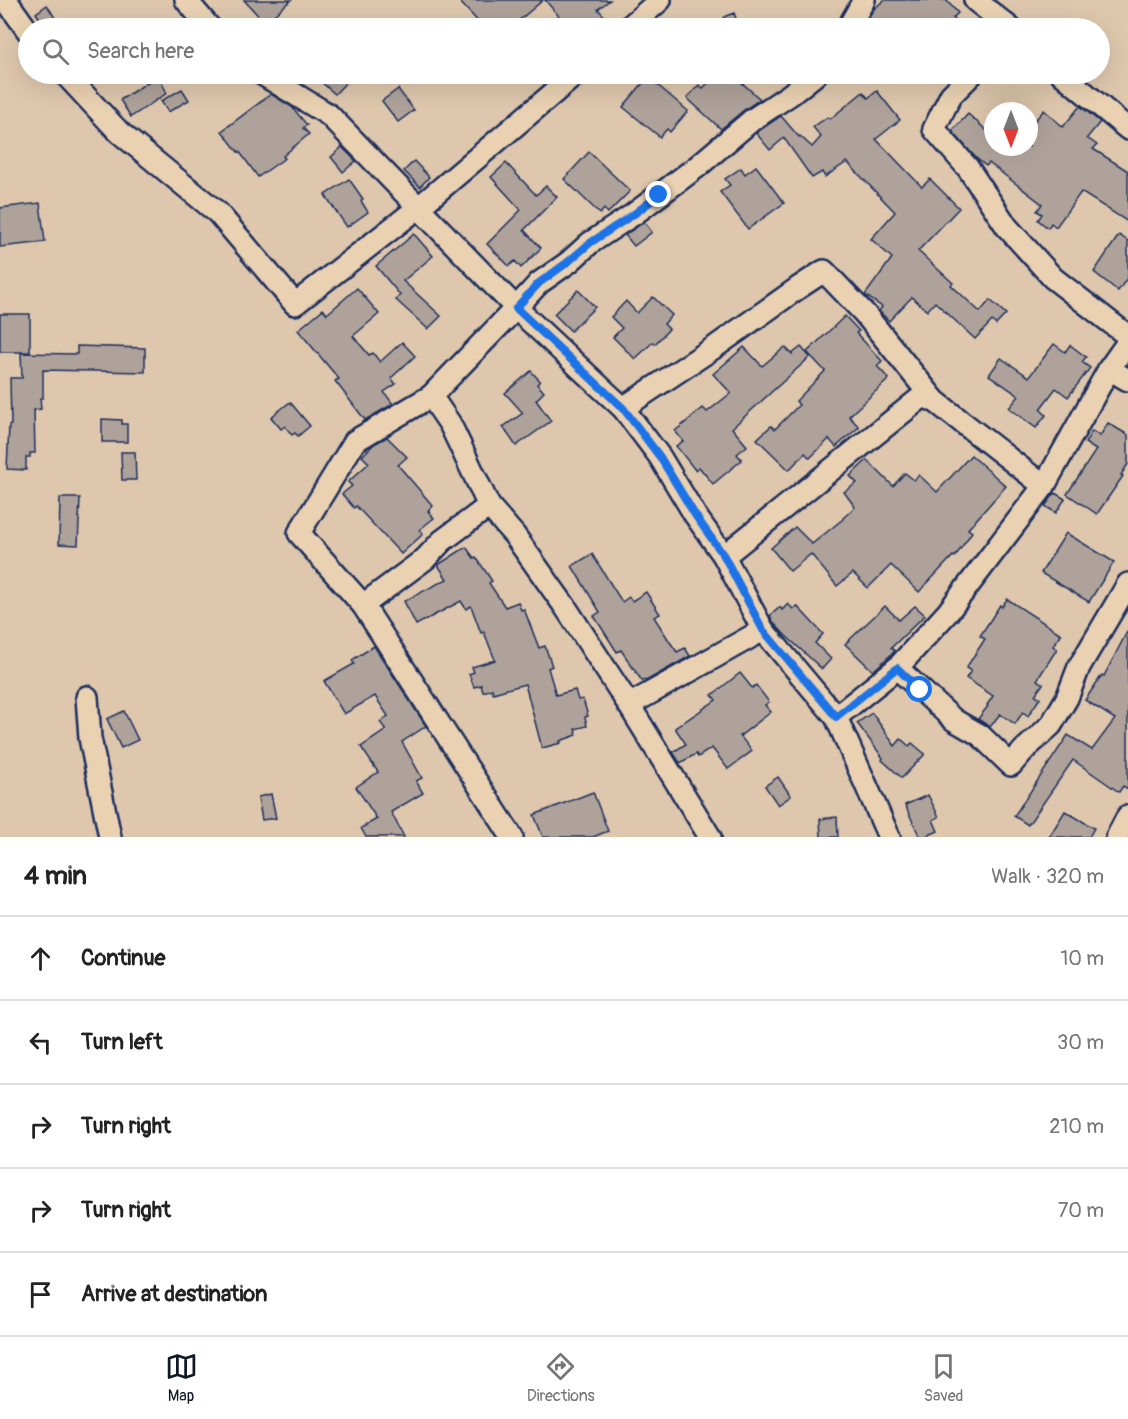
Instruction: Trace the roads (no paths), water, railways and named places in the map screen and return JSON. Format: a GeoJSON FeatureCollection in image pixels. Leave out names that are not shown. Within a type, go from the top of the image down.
{"type":"FeatureCollection","features":[{"type":"Feature","properties":{"kind":"street"},"geometry":{"type":"LineString","coordinates":[[6,0],[19,18]]}},
{"type":"Feature","properties":{"kind":"street"},"geometry":{"type":"LineString","coordinates":[[186,0],[201,18]]}},
{"type":"Feature","properties":{"kind":"street"},"geometry":{"type":"LineString","coordinates":[[639,18],[660,0]]}},
{"type":"Feature","properties":{"kind":"street"},"geometry":{"type":"LineString","coordinates":[[854,18],[864,0]]}},
{"type":"Feature","properties":{"kind":"street"},"geometry":{"type":"LineString","coordinates":[[975,0],[998,18]]}},
{"type":"Feature","properties":{"kind":"street"},"geometry":{"type":"LineString","coordinates":[[74,84],[119,132],[218,213],[295,304],[418,207],[564,84]]}},
{"type":"Feature","properties":{"kind":"street"},"geometry":{"type":"LineString","coordinates":[[278,84],[329,115],[516,308],[623,408],[660,457],[695,515],[724,556],[763,630],[836,717],[889,837]]}},
{"type":"Feature","properties":{"kind":"street"},"geometry":{"type":"LineString","coordinates":[[512,837],[363,605],[299,533],[355,441],[431,396],[539,283],[590,243],[634,214],[698,166],[752,120],[804,84]]}},
{"type":"Feature","properties":{"kind":"street"},"geometry":{"type":"LineString","coordinates":[[962,84],[951,95],[934,129],[968,168],[1007,227],[1053,278],[1128,336]]}},
{"type":"Feature","properties":{"kind":"street"},"geometry":{"type":"LineString","coordinates":[[1074,84],[1128,129]]}},
{"type":"Feature","properties":{"kind":"street"},"geometry":{"type":"LineString","coordinates":[[623,408],[824,271],[865,314],[935,401],[1044,486]]}},
{"type":"Feature","properties":{"kind":"street"},"geometry":{"type":"LineString","coordinates":[[836,717],[897,668],[948,612],[1044,486],[1109,369],[1128,342]]}},
{"type":"Feature","properties":{"kind":"street"},"geometry":{"type":"LineString","coordinates":[[1109,369],[1128,380]]}},
{"type":"Feature","properties":{"kind":"street"},"geometry":{"type":"LineString","coordinates":[[431,396],[450,424],[489,506],[515,536],[566,608],[710,837]]}},
{"type":"Feature","properties":{"kind":"street"},"geometry":{"type":"LineString","coordinates":[[724,556],[923,396],[935,401]]}},
{"type":"Feature","properties":{"kind":"street"},"geometry":{"type":"LineString","coordinates":[[363,605],[425,559],[442,541],[489,506]]}},
{"type":"Feature","properties":{"kind":"street"},"geometry":{"type":"LineString","coordinates":[[897,668],[954,720],[980,735],[1011,765],[1051,725],[1067,699],[1079,667],[1128,584]]}},
{"type":"Feature","properties":{"kind":"street"},"geometry":{"type":"LineString","coordinates":[[629,705],[763,630]]}},
{"type":"Feature","properties":{"kind":"street"},"geometry":{"type":"LineString","coordinates":[[87,697],[90,738],[110,837]]}},
{"type":"Feature","properties":{"kind":"street"},"geometry":{"type":"LineString","coordinates":[[1117,837],[1128,816]]}}]}
